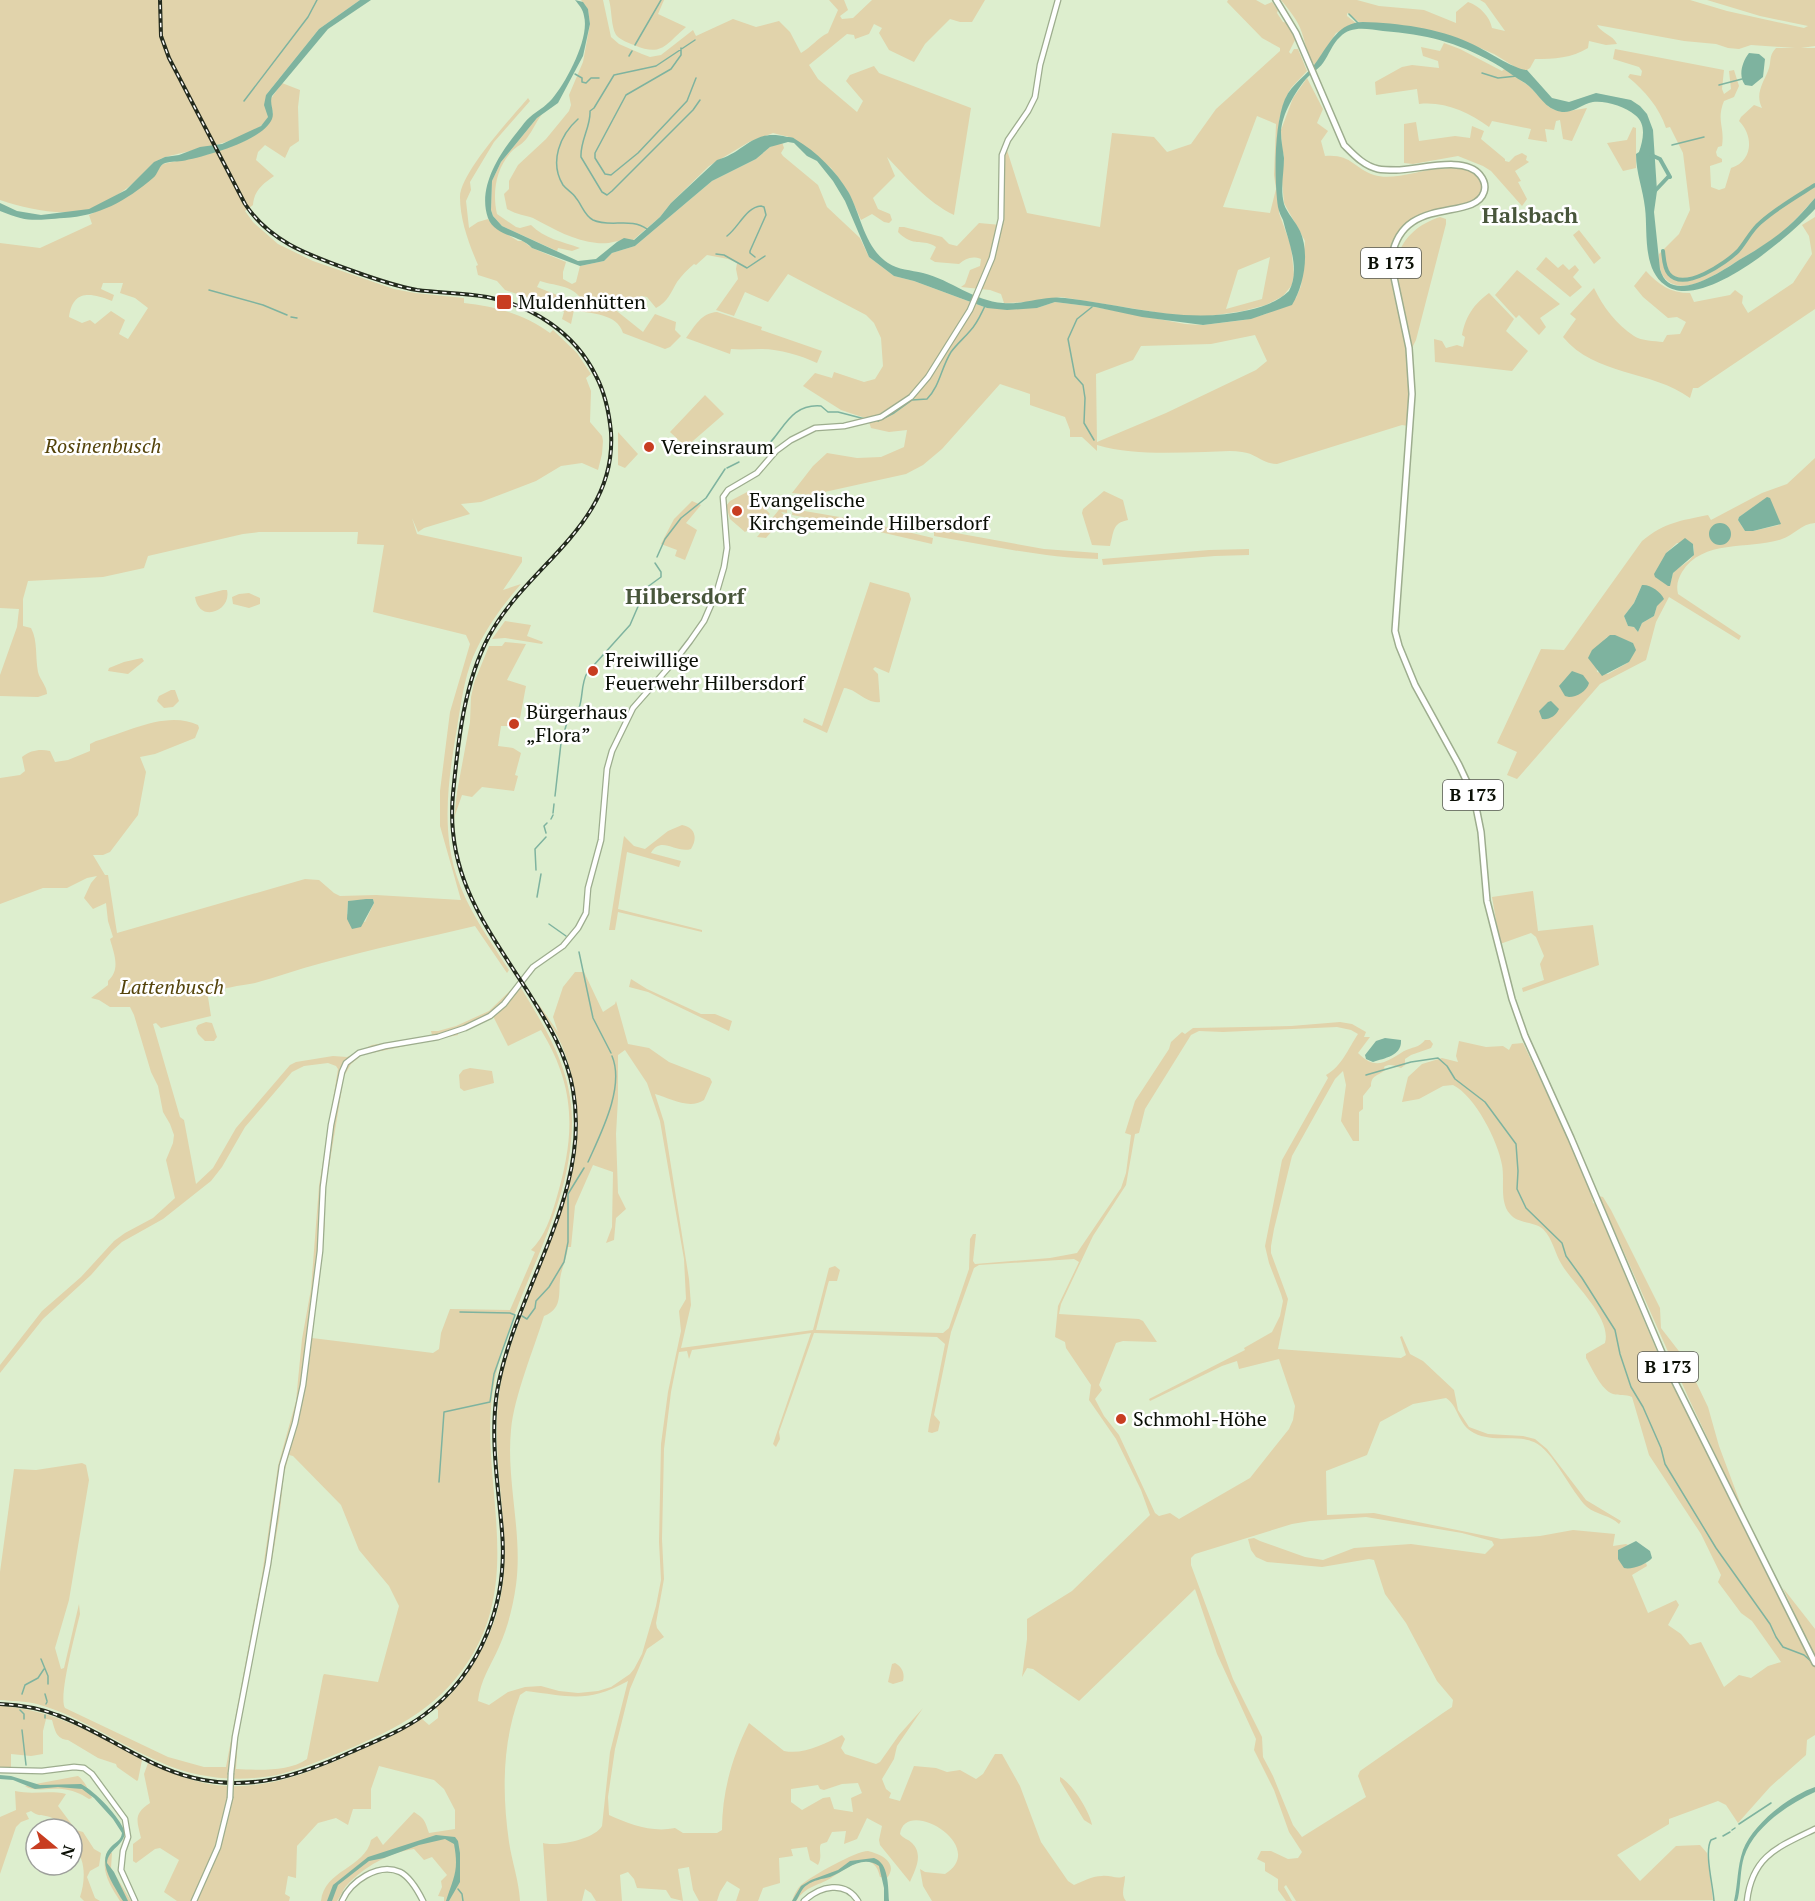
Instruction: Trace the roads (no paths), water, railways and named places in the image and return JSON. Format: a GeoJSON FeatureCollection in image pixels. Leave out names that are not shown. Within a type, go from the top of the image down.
{"type":"FeatureCollection","features":[{"type":"Feature","properties":{"kind":"main road"},"geometry":{"type":"LineString","coordinates":[[194,1901],[218,1847],[230,1798],[238,1720],[268,1564],[282,1466],[299,1404],[320,1251],[323,1187],[331,1125],[338,1085],[346,1063],[359,1053],[438,1036],[465,1028],[490,1016],[504,1004],[533,967],[570,940],[586,912],[588,888],[601,840],[607,769],[612,751],[633,708],[690,641],[704,621],[717,591],[725,565],[727,548],[726,521],[722,506],[724,494],[757,473],[776,451],[804,433],[815,428],[844,426],[873,420],[911,397],[928,377],[965,319],[986,274],[1001,219],[1002,155],[1008,140],[1035,97],[1040,65],[1058,0]]}},
{"type":"Feature","properties":{"kind":"main road","name":"B 173"},"geometry":{"type":"LineString","coordinates":[[1276,0],[1302,47],[1344,145],[1357,158],[1375,168],[1395,170],[1461,165],[1477,171],[1485,184],[1484,191],[1477,202],[1432,213],[1416,220],[1404,229],[1396,240],[1392,252],[1391,263],[1409,348],[1412,394],[1395,631],[1415,686],[1465,776],[1474,797],[1480,825],[1487,901],[1510,991],[1525,1036],[1574,1144],[1671,1374],[1815,1663]]}},
{"type":"Feature","properties":{"kind":"main road"},"geometry":{"type":"LineString","coordinates":[[0,1770],[42,1771],[74,1767],[84,1768],[92,1774],[120,1810],[126,1822],[128,1837],[121,1870],[135,1901]]}},
{"type":"Feature","properties":{"kind":"main road"},"geometry":{"type":"LineString","coordinates":[[1747,1901],[1753,1874],[1764,1858],[1815,1829]]}},
{"type":"Feature","properties":{"kind":"main road"},"geometry":{"type":"LineString","coordinates":[[342,1901],[347,1890],[358,1880],[371,1873],[390,1870],[405,1876],[423,1901]]}},
{"type":"Feature","properties":{"kind":"main road"},"geometry":{"type":"LineString","coordinates":[[804,1901],[820,1890],[835,1887],[848,1890],[858,1901]]}},
{"type":"Feature","properties":{"kind":"waterway"},"geometry":{"type":"LineString","coordinates":[[244,101],[308,17],[317,0]]}},
{"type":"Feature","properties":{"kind":"waterway"},"geometry":{"type":"LineString","coordinates":[[635,45],[661,0]]}},
{"type":"Feature","properties":{"kind":"waterway"},"geometry":{"type":"LineString","coordinates":[[1349,14],[1359,24]]}},
{"type":"Feature","properties":{"kind":"waterway"},"geometry":{"type":"LineString","coordinates":[[695,40],[656,66],[614,75],[590,111],[581,157],[602,192],[607,195],[612,191],[693,110],[700,100]]}},
{"type":"Feature","properties":{"kind":"waterway"},"geometry":{"type":"LineString","coordinates":[[681,48],[681,55],[671,69],[626,95],[595,153],[595,158],[605,174],[611,175],[638,153],[687,101],[696,78]]}},
{"type":"Feature","properties":{"kind":"waterway"},"geometry":{"type":"LineString","coordinates":[[629,56],[632,51]]}},
{"type":"Feature","properties":{"kind":"waterway"},"geometry":{"type":"LineString","coordinates":[[1482,73],[1498,78],[1517,76]]}},
{"type":"Feature","properties":{"kind":"waterway"},"geometry":{"type":"LineString","coordinates":[[575,74],[586,83],[591,78],[599,78]]}},
{"type":"Feature","properties":{"kind":"waterway"},"geometry":{"type":"LineString","coordinates":[[1719,85],[1742,79]]}},
{"type":"Feature","properties":{"kind":"waterway"},"geometry":{"type":"LineString","coordinates":[[578,119],[566,133],[558,149],[557,167],[563,185],[575,196],[585,213],[593,220],[641,225],[647,229]]}},
{"type":"Feature","properties":{"kind":"waterway"},"geometry":{"type":"LineString","coordinates":[[1672,145],[1704,137]]}},
{"type":"Feature","properties":{"kind":"waterway"},"geometry":{"type":"LineString","coordinates":[[1651,155],[1660,159],[1670,177]]}},
{"type":"Feature","properties":{"kind":"waterway"},"geometry":{"type":"LineString","coordinates":[[1653,193],[1669,176]]}},
{"type":"Feature","properties":{"kind":"waterway"},"geometry":{"type":"LineString","coordinates":[[1663,251],[1666,269],[1676,279],[1684,280],[1705,274],[1738,251],[1754,229],[1767,217],[1815,185]]}},
{"type":"Feature","properties":{"kind":"waterway"},"geometry":{"type":"LineString","coordinates":[[727,236],[751,210],[764,207],[766,215],[750,251],[755,257]]}},
{"type":"Feature","properties":{"kind":"waterway"},"geometry":{"type":"LineString","coordinates":[[716,254],[724,255],[747,268],[765,256]]}},
{"type":"Feature","properties":{"kind":"waterway"},"geometry":{"type":"LineString","coordinates":[[209,290],[263,305],[287,315]]}},
{"type":"Feature","properties":{"kind":"waterway"},"geometry":{"type":"LineString","coordinates":[[878,421],[912,400],[927,399],[935,388],[951,352],[975,325],[985,306]]}},
{"type":"Feature","properties":{"kind":"waterway"},"geometry":{"type":"LineString","coordinates":[[1092,307],[1077,319],[1068,339],[1075,376],[1083,385],[1084,423],[1094,440]]}},
{"type":"Feature","properties":{"kind":"waterway"},"geometry":{"type":"LineString","coordinates":[[291,317],[297,318]]}},
{"type":"Feature","properties":{"kind":"waterway"},"geometry":{"type":"LineString","coordinates":[[758,453],[766,447],[792,416],[809,407],[821,406],[828,412],[838,412],[865,419]]}},
{"type":"Feature","properties":{"kind":"waterway"},"geometry":{"type":"LineString","coordinates":[[727,468],[739,462]]}},
{"type":"Feature","properties":{"kind":"waterway"},"geometry":{"type":"LineString","coordinates":[[657,557],[665,539],[681,518],[706,498],[725,469]]}},
{"type":"Feature","properties":{"kind":"waterway"},"geometry":{"type":"LineString","coordinates":[[594,665],[630,625],[646,588],[661,577],[661,572],[655,563]]}},
{"type":"Feature","properties":{"kind":"waterway"},"geometry":{"type":"LineString","coordinates":[[555,796],[561,743],[568,719],[578,711],[587,673]]}},
{"type":"Feature","properties":{"kind":"waterway"},"geometry":{"type":"LineString","coordinates":[[553,813],[554,804]]}},
{"type":"Feature","properties":{"kind":"waterway"},"geometry":{"type":"LineString","coordinates":[[551,819],[553,815]]}},
{"type":"Feature","properties":{"kind":"waterway"},"geometry":{"type":"LineString","coordinates":[[546,833],[544,826],[547,823]]}},
{"type":"Feature","properties":{"kind":"waterway"},"geometry":{"type":"LineString","coordinates":[[536,870],[535,849],[546,837]]}},
{"type":"Feature","properties":{"kind":"waterway"},"geometry":{"type":"LineString","coordinates":[[537,897],[541,874]]}},
{"type":"Feature","properties":{"kind":"waterway"},"geometry":{"type":"LineString","coordinates":[[549,924],[566,936]]}},
{"type":"Feature","properties":{"kind":"waterway"},"geometry":{"type":"LineString","coordinates":[[579,952],[593,1018],[611,1053]]}},
{"type":"Feature","properties":{"kind":"waterway"},"geometry":{"type":"LineString","coordinates":[[588,1162],[605,1124],[614,1096],[616,1082],[612,1056]]}},
{"type":"Feature","properties":{"kind":"waterway"},"geometry":{"type":"LineString","coordinates":[[1366,1075],[1411,1062],[1438,1058],[1447,1066],[1455,1079],[1485,1102],[1516,1144],[1517,1189],[1526,1208],[1562,1243],[1566,1256],[1615,1330],[1631,1387],[1643,1407],[1661,1448],[1665,1464],[1716,1548],[1770,1624],[1783,1647],[1804,1655],[1813,1663]]}},
{"type":"Feature","properties":{"kind":"waterway"},"geometry":{"type":"LineString","coordinates":[[522,1316],[527,1319],[535,1308],[536,1301],[549,1287],[564,1262],[568,1242],[568,1194],[584,1168]]}},
{"type":"Feature","properties":{"kind":"waterway"},"geometry":{"type":"LineString","coordinates":[[439,1482],[444,1412],[490,1402],[494,1374],[515,1315],[460,1312]]}},
{"type":"Feature","properties":{"kind":"waterway"},"geometry":{"type":"LineString","coordinates":[[41,1659],[48,1676],[48,1684]]}},
{"type":"Feature","properties":{"kind":"waterway"},"geometry":{"type":"LineString","coordinates":[[22,1694],[25,1685],[38,1678],[44,1669]]}},
{"type":"Feature","properties":{"kind":"waterway"},"geometry":{"type":"LineString","coordinates":[[45,1694],[47,1701]]}},
{"type":"Feature","properties":{"kind":"waterway"},"geometry":{"type":"LineString","coordinates":[[20,1710],[24,1714],[24,1719]]}},
{"type":"Feature","properties":{"kind":"waterway"},"geometry":{"type":"LineString","coordinates":[[22,1730],[26,1765]]}},
{"type":"Feature","properties":{"kind":"waterway"},"geometry":{"type":"LineString","coordinates":[[1739,1824],[1771,1803]]}},
{"type":"Feature","properties":{"kind":"waterway"},"geometry":{"type":"LineString","coordinates":[[1723,1836],[1730,1832]]}},
{"type":"Feature","properties":{"kind":"waterway"},"geometry":{"type":"LineString","coordinates":[[1714,1901],[1708,1852],[1711,1840],[1716,1838]]}},
{"type":"Feature","properties":{"kind":"waterway"},"geometry":{"type":"LineString","coordinates":[[458,1889],[463,1901]]}},
{"type":"Feature","properties":{"kind":"railway"},"geometry":{"type":"LineString","coordinates":[[0,1704],[29,1707],[57,1715],[176,1773],[215,1782],[235,1783],[275,1779],[313,1768],[407,1726],[444,1698],[462,1678],[476,1657],[495,1609],[503,1558],[494,1444],[497,1392],[506,1354],[562,1205],[572,1167],[576,1129],[573,1090],[562,1052],[544,1018],[485,924],[463,877],[452,824],[453,794],[460,733],[468,693],[480,654],[506,610],[567,542],[600,493],[609,465],[611,432],[602,389],[577,347],[551,324],[520,307],[487,297],[417,290],[383,282],[305,253],[278,238],[266,228],[245,204],[169,58],[161,36],[160,0]]}},
{"type":"Feature","properties":{"kind":"place","name":"Muldenhütten"},"geometry":{"type":"Point","coordinates":[504,302]}},
{"type":"Feature","properties":{"kind":"place","name":"Vereinsraum"},"geometry":{"type":"Point","coordinates":[649,447]}},
{"type":"Feature","properties":{"kind":"place","name":"Evangelische Kirchgemeinde Hilbersdorf"},"geometry":{"type":"Point","coordinates":[737,511]}},
{"type":"Feature","properties":{"kind":"place","name":"Freiwillige Feuerwehr Hilbersdorf"},"geometry":{"type":"Point","coordinates":[593,671]}},
{"type":"Feature","properties":{"kind":"place","name":"Bürgerhaus „Flora”"},"geometry":{"type":"Point","coordinates":[514,724]}},
{"type":"Feature","properties":{"kind":"place","name":"Schmohl-Höhe"},"geometry":{"type":"Point","coordinates":[1121,1419]}},
{"type":"Feature","properties":{"kind":"district","name":"Halsbach"},"geometry":{"type":"Point","coordinates":[1530,215]}},
{"type":"Feature","properties":{"kind":"district","name":"Hilbersdorf"},"geometry":{"type":"Point","coordinates":[685,596]}},
{"type":"Feature","properties":{"kind":"park label","name":"Rosinenbusch"},"geometry":{"type":"Point","coordinates":[103,446]}},
{"type":"Feature","properties":{"kind":"park label","name":"Lattenbusch"},"geometry":{"type":"Point","coordinates":[172,987]}}]}
